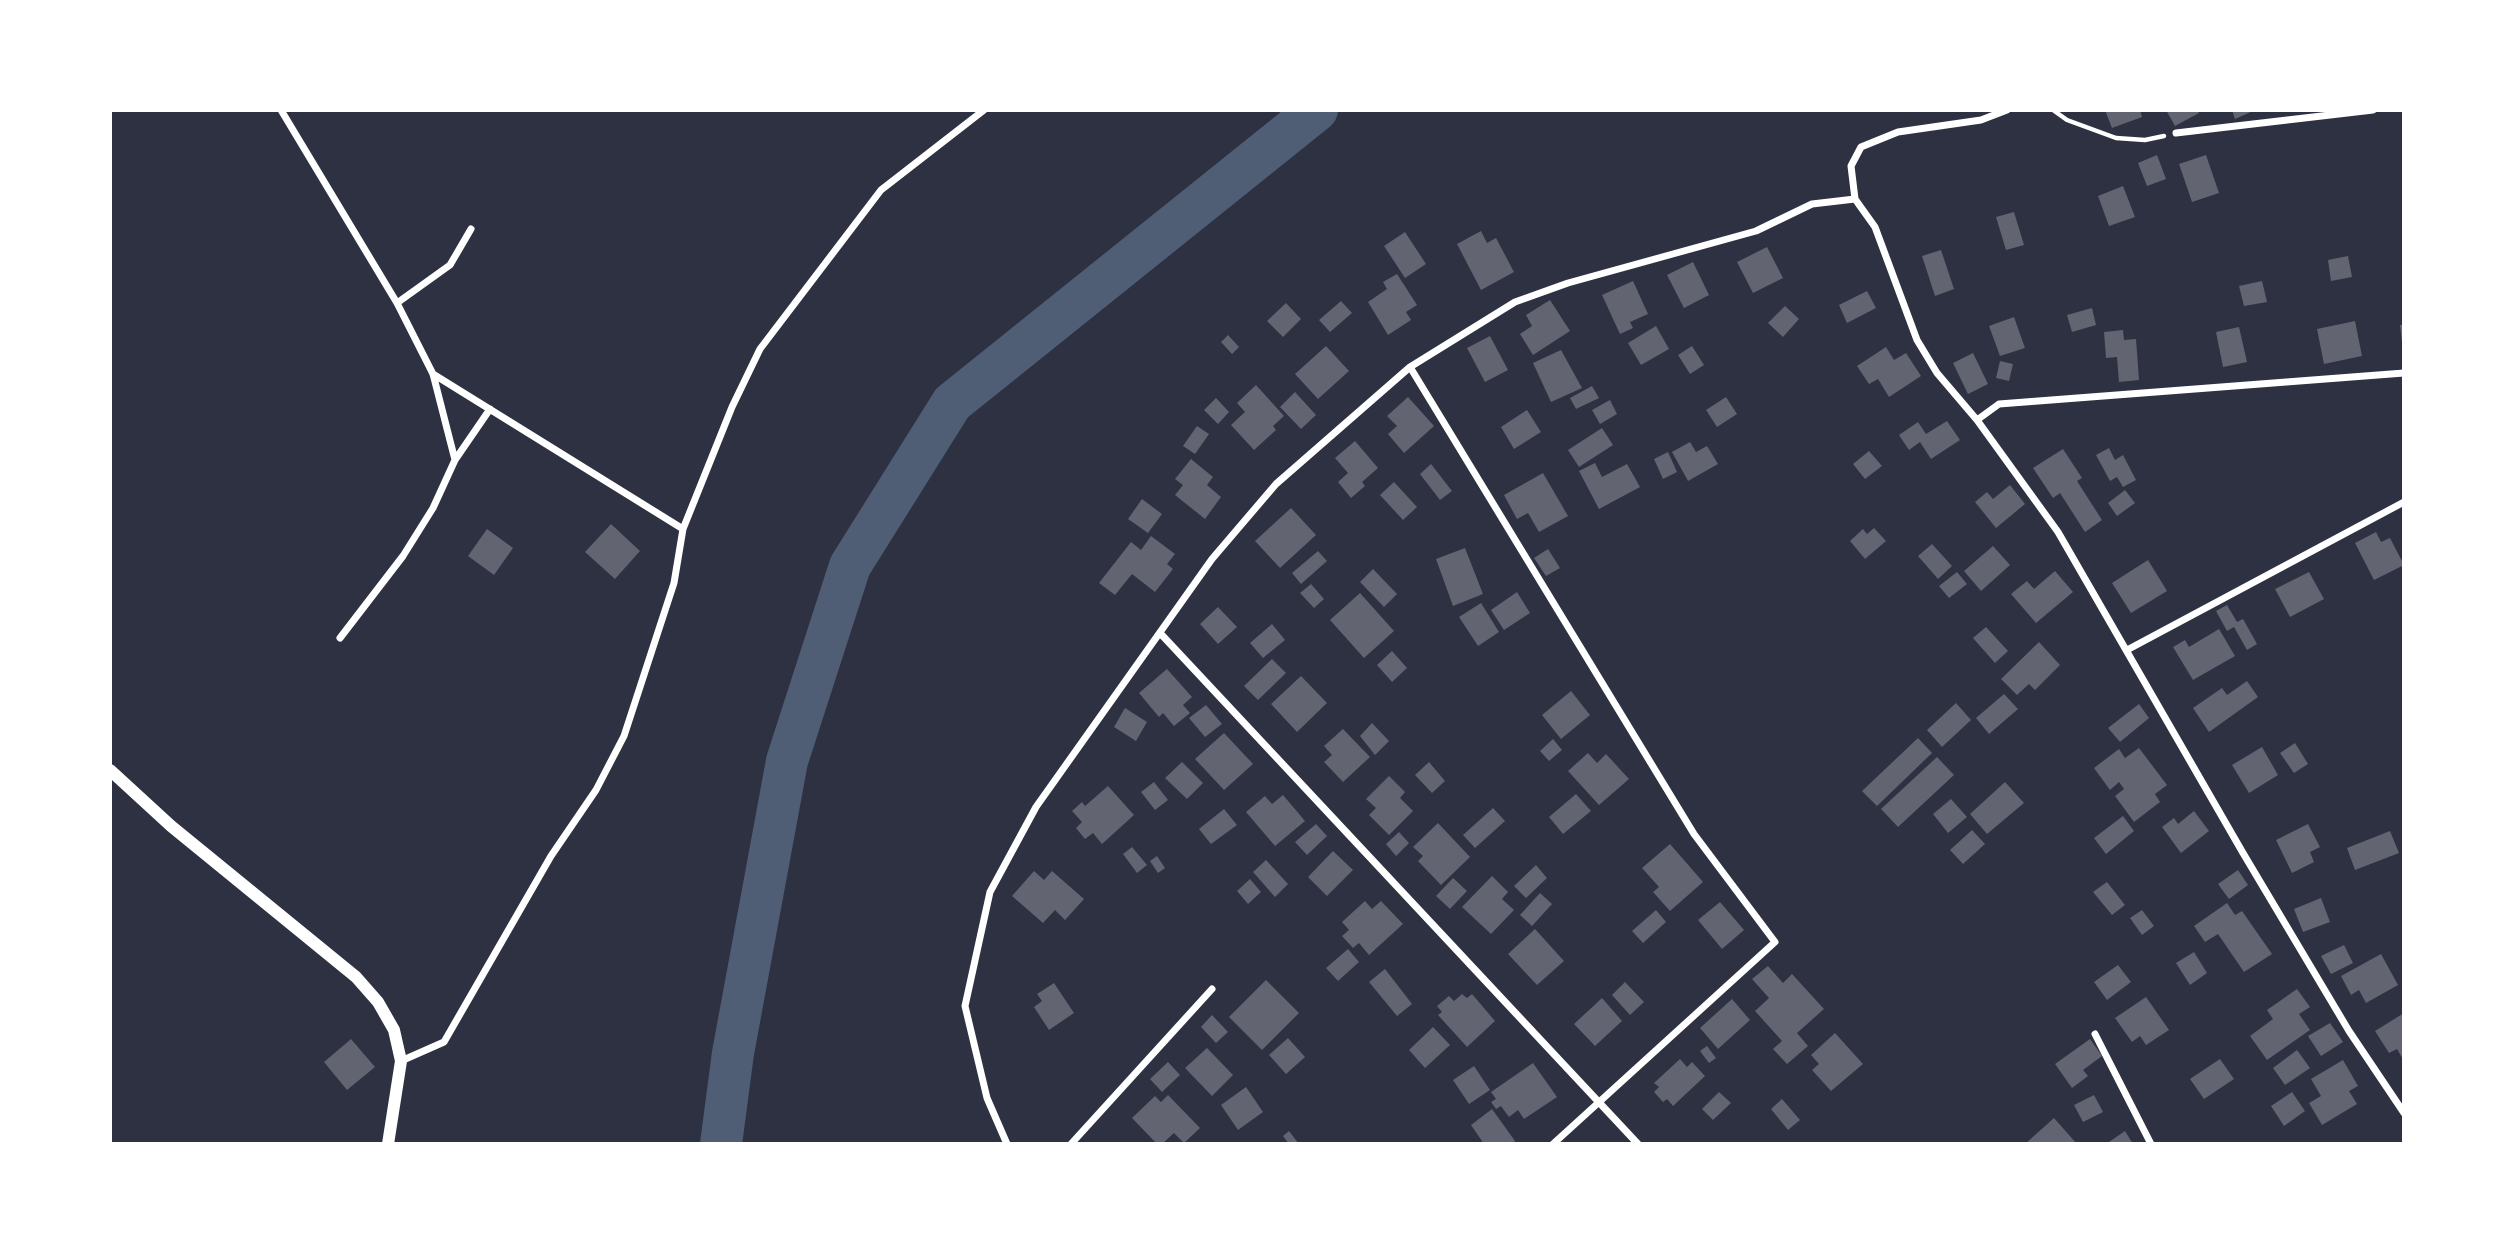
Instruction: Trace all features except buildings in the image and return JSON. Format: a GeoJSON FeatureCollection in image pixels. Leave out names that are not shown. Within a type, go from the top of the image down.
{"type":"FeatureCollection","features":[{"type":"Feature","properties":{"kind":"street"},"geometry":{"type":"LineString","coordinates":[[281,110],[397,303],[433,374],[455,460]]}},
{"type":"Feature","properties":{"kind":"street"},"geometry":{"type":"LineString","coordinates":[[401,1061],[444,1042],[551,856],[597,790],[624,736],[674,583],[683,529],[732,407],[760,349],[881,190],[984,110]]}},
{"type":"Feature","properties":{"kind":"street"},"geometry":{"type":"LineString","coordinates":[[2007,110],[1948,127],[1898,132],[1861,147],[1851,166],[1855,199],[1875,228],[1917,340],[1937,373],[1977,420],[2058,532],[2349,1031],[2404,1113]]}},
{"type":"Feature","properties":{"kind":"street"},"geometry":{"type":"LineString","coordinates":[[2176,133],[2374,110]]}},
{"type":"Feature","properties":{"kind":"street"},"geometry":{"type":"LineString","coordinates":[[1007,1144],[987,1098],[965,1006],[990,892],[1035,807],[1212,559],[1276,484],[1410,367],[1515,302],[1568,283],[1756,231],[1812,204],[1855,199]]}},
{"type":"Feature","properties":{"kind":"street"},"geometry":{"type":"LineString","coordinates":[[397,303],[450,265],[471,229]]}},
{"type":"Feature","properties":{"kind":"street"},"geometry":{"type":"LineString","coordinates":[[1410,367],[1694,834],[1775,942],[1597,1101],[1553,1144]]}},
{"type":"Feature","properties":{"kind":"street"},"geometry":{"type":"LineString","coordinates":[[1977,420],[1999,404],[2026,401],[2404,373]]}},
{"type":"Feature","properties":{"kind":"street"},"geometry":{"type":"LineString","coordinates":[[433,374],[683,529]]}},
{"type":"Feature","properties":{"kind":"street"},"geometry":{"type":"LineString","coordinates":[[340,638],[403,556],[433,508],[455,460],[490,409]]}},
{"type":"Feature","properties":{"kind":"street"},"geometry":{"type":"LineString","coordinates":[[2127,650],[2404,502]]}},
{"type":"Feature","properties":{"kind":"street"},"geometry":{"type":"LineString","coordinates":[[1160,633],[1638,1144]]}},
{"type":"Feature","properties":{"kind":"street"},"geometry":{"type":"LineString","coordinates":[[110,770],[171,826],[356,977],[378,1002],[394,1030],[401,1061],[388,1144]]}},
{"type":"Feature","properties":{"kind":"street"},"geometry":{"type":"LineString","coordinates":[[1071,1144],[1212,989]]}},
{"type":"Feature","properties":{"kind":"street"},"geometry":{"type":"LineString","coordinates":[[2095,1034],[2151,1144]]}},
{"type":"Feature","properties":{"kind":"path"},"geometry":{"type":"LineString","coordinates":[[2053,110],[2067,120],[2116,138],[2145,140],[2176,133]]}},
{"type":"Feature","properties":{"kind":"waterway"},"geometry":{"type":"LineString","coordinates":[[721,1144],[733,1053],[787,761],[850,566],[952,403],[1317,110]]}}]}
